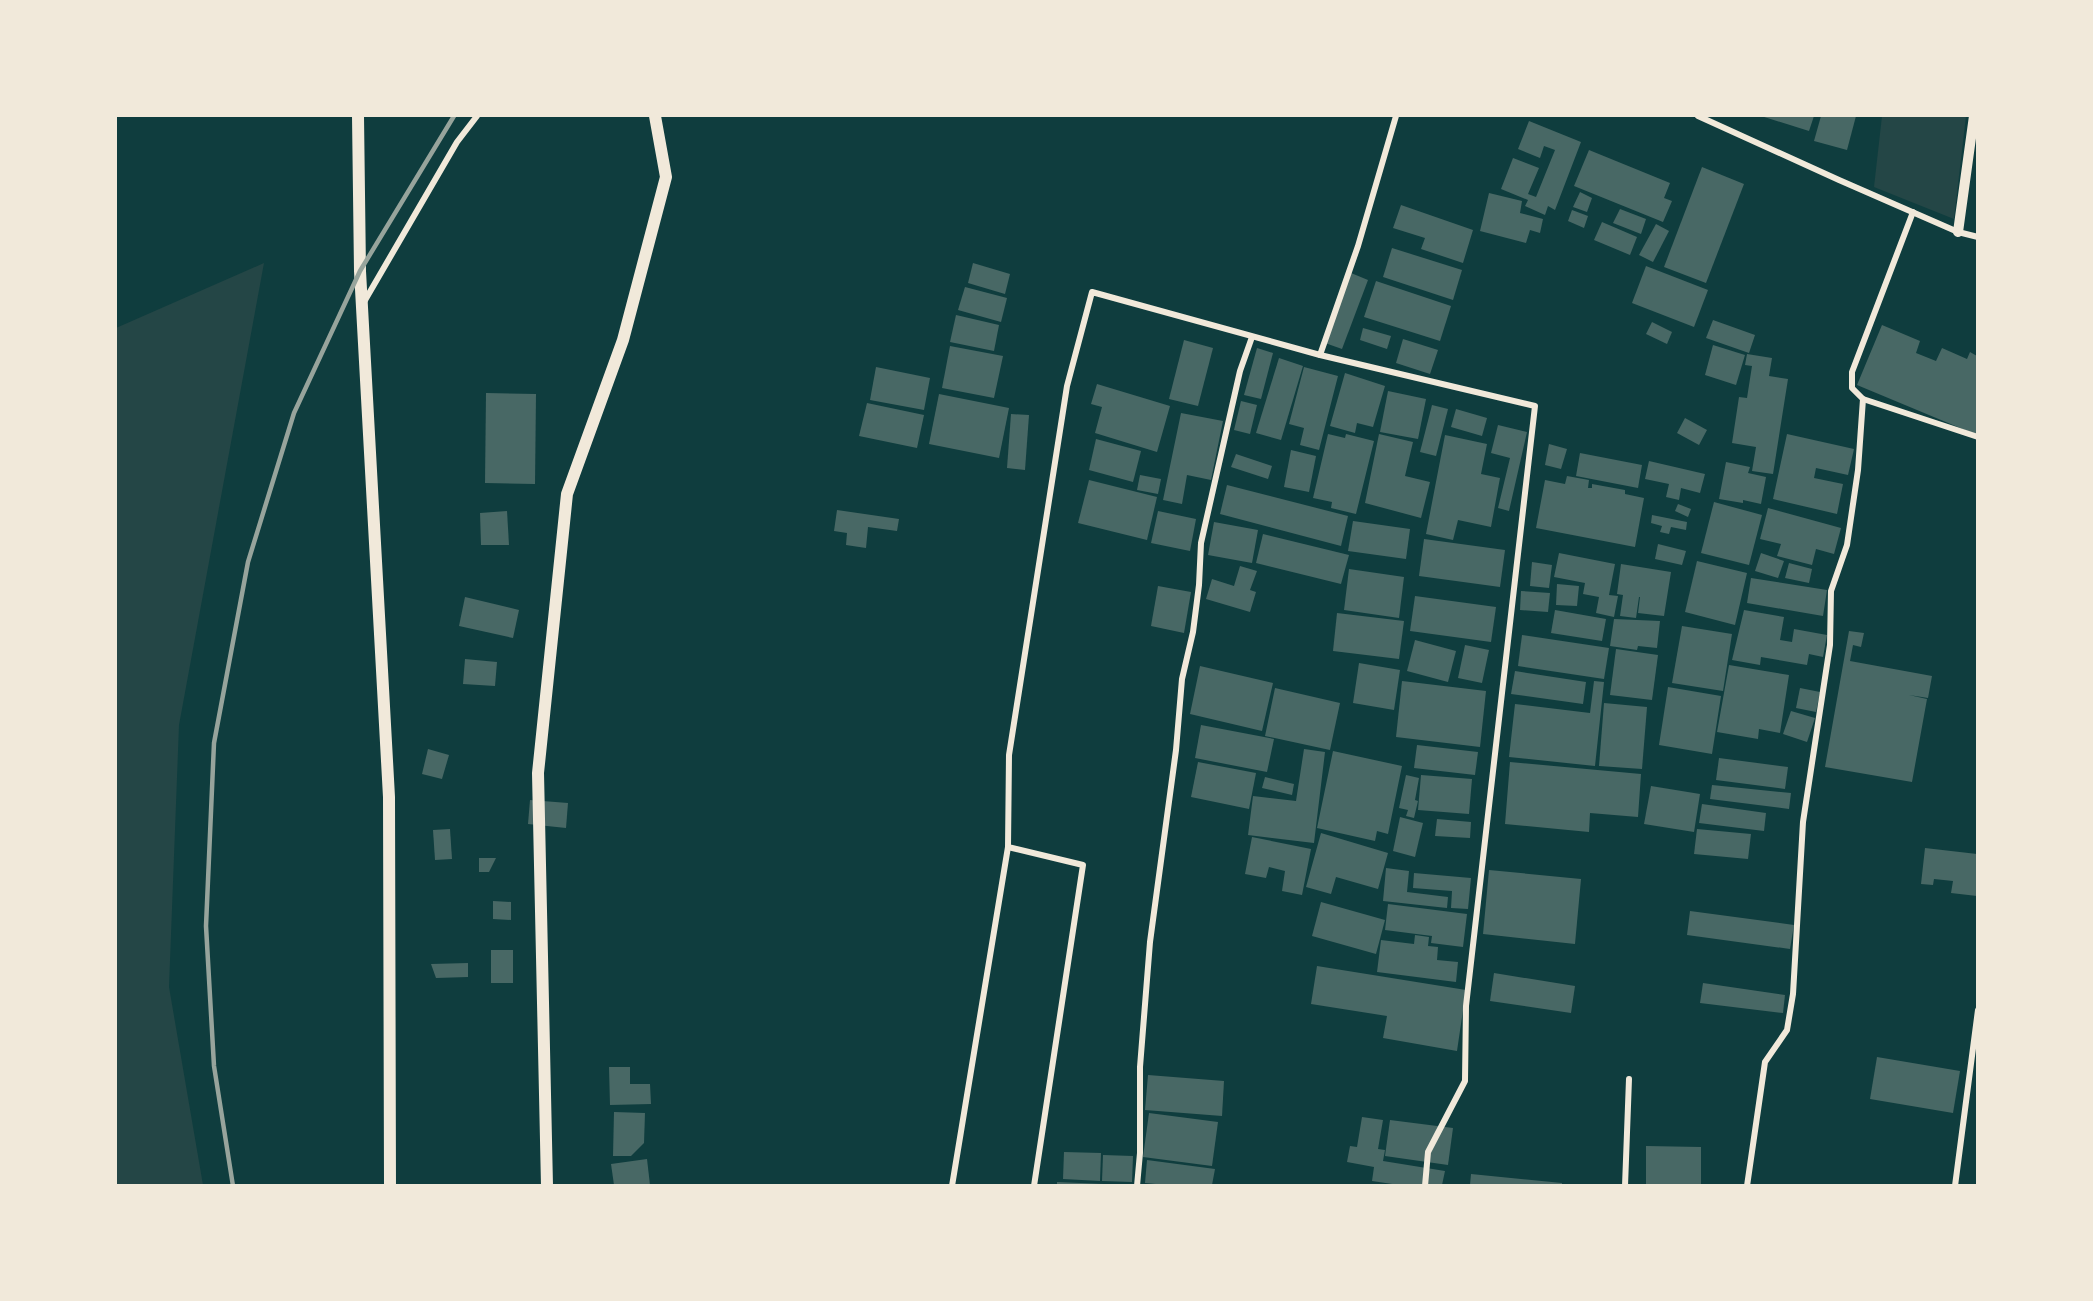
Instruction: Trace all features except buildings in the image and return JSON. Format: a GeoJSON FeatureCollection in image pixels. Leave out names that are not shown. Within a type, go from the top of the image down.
{"type":"FeatureCollection","features":[{"type":"Feature","properties":{"kind":"main road"},"geometry":{"type":"LineString","coordinates":[[358,116],[362,305],[389,797],[390,1185]]}},
{"type":"Feature","properties":{"kind":"main road"},"geometry":{"type":"LineString","coordinates":[[547,1185],[538,773],[567,494],[623,339],[666,177],[655,116]]}},
{"type":"Feature","properties":{"kind":"street"},"geometry":{"type":"LineString","coordinates":[[362,305],[457,142],[477,116]]}},
{"type":"Feature","properties":{"kind":"street"},"geometry":{"type":"LineString","coordinates":[[1320,355],[1358,246],[1396,116]]}},
{"type":"Feature","properties":{"kind":"street"},"geometry":{"type":"LineString","coordinates":[[1698,116],[1958,232],[1977,237]]}},
{"type":"Feature","properties":{"kind":"street"},"geometry":{"type":"LineString","coordinates":[[1958,232],[1974,116]]}},
{"type":"Feature","properties":{"kind":"street"},"geometry":{"type":"LineString","coordinates":[[1912,212],[1852,372],[1852,388],[1863,399],[1977,437]]}},
{"type":"Feature","properties":{"kind":"street"},"geometry":{"type":"LineString","coordinates":[[952,1185],[1008,847],[1009,755],[1067,386],[1092,292],[1320,355],[1535,406],[1466,1006],[1465,1081],[1428,1152],[1425,1185]]}},
{"type":"Feature","properties":{"kind":"street"},"geometry":{"type":"LineString","coordinates":[[1137,1185],[1140,1153],[1140,1067],[1149,954],[1176,750],[1182,679],[1193,632],[1201,543],[1240,371],[1252,337]]}},
{"type":"Feature","properties":{"kind":"street"},"geometry":{"type":"LineString","coordinates":[[1748,1185],[1765,1062],[1787,1030],[1793,994],[1803,822],[1830,645],[1831,591],[1847,545],[1857,481],[1863,399]]}},
{"type":"Feature","properties":{"kind":"street"},"geometry":{"type":"LineString","coordinates":[[1008,847],[1083,865],[1034,1185]]}},
{"type":"Feature","properties":{"kind":"street"},"geometry":{"type":"LineString","coordinates":[[1955,1185],[1977,1010]]}},
{"type":"Feature","properties":{"kind":"street"},"geometry":{"type":"LineString","coordinates":[[1625,1185],[1629,1079]]}},
{"type":"Feature","properties":{"kind":"shaded area"},"geometry":{"type":"Polygon","coordinates":[[[1882,116],[1966,116],[1954,219],[1874,187],[1882,116]]]}},
{"type":"Feature","properties":{"kind":"shaded area"},"geometry":{"type":"Polygon","coordinates":[[[264,263],[179,725],[169,987],[203,1185],[116,1185],[116,328],[264,263]]]}},
{"type":"Feature","properties":{"kind":"railway"},"geometry":{"type":"LineString","coordinates":[[233,1186],[214,1066],[206,926],[214,743],[248,562],[294,413],[360,271],[454,116]]}}]}
